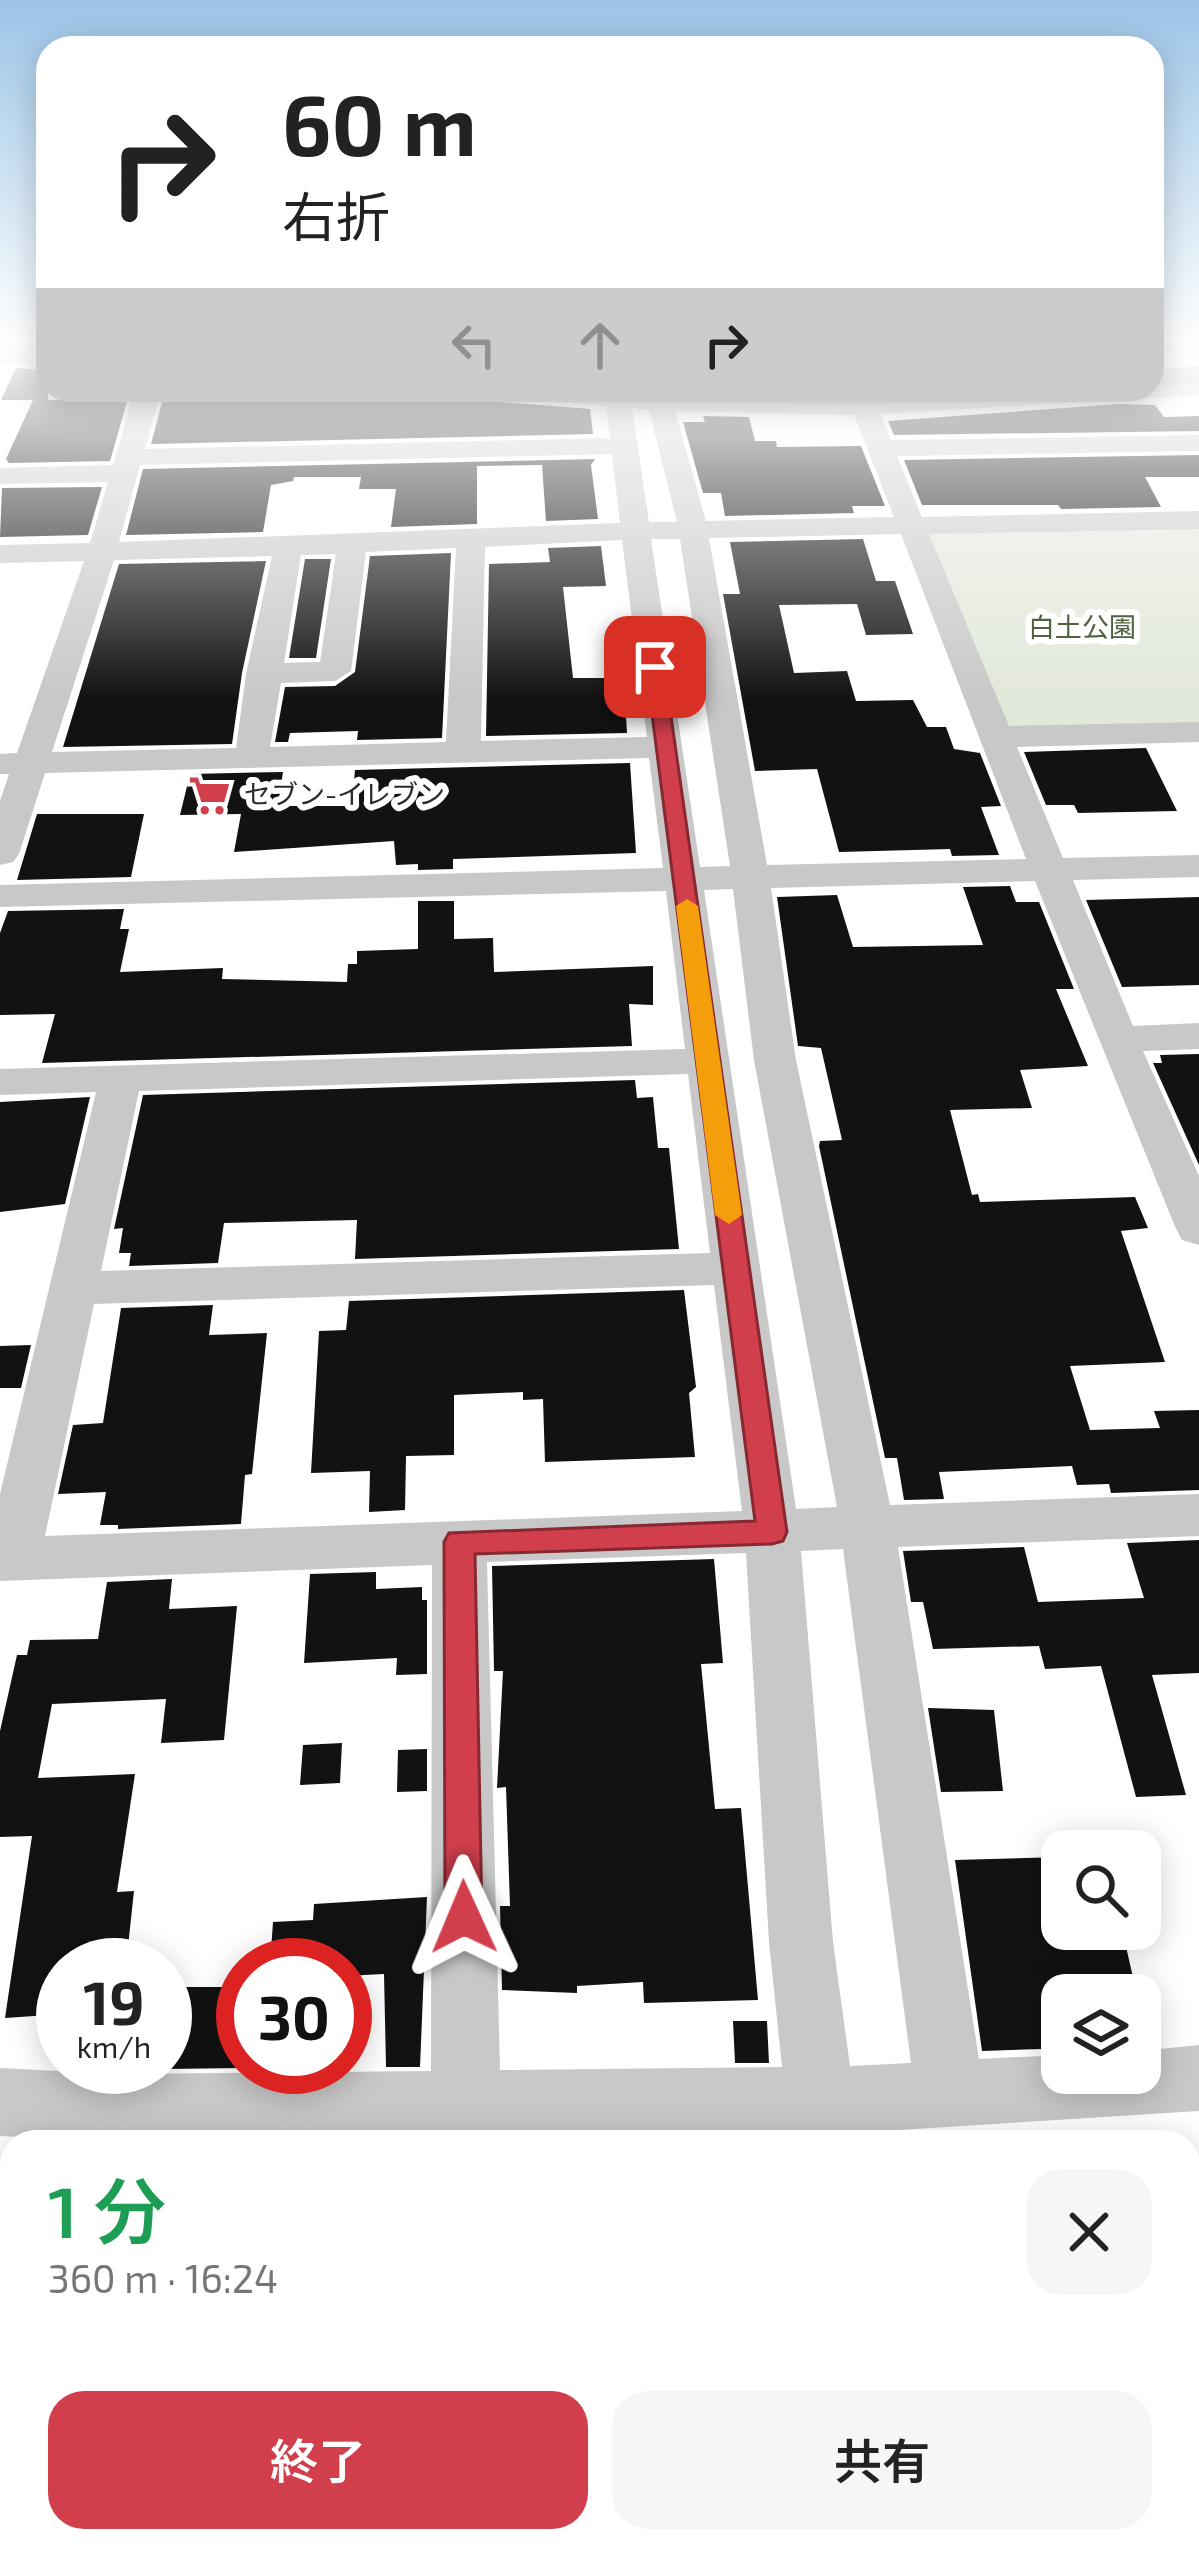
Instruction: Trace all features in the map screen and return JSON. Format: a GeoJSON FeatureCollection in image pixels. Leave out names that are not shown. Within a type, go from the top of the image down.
{"type":"FeatureCollection","features":[{"type":"Feature","properties":{"kind":"street"},"geometry":{"type":"LineString","coordinates":[[0,854],[16,764],[102,552],[127,461]]}},
{"type":"Feature","properties":{"kind":"street"},"geometry":{"type":"LineString","coordinates":[[0,476],[229,461]]}},
{"type":"Feature","properties":{"kind":"street"},"geometry":{"type":"LineString","coordinates":[[627,461],[772,1532],[801,1942],[820,2101]]}},
{"type":"Feature","properties":{"kind":"street"},"geometry":{"type":"LineString","coordinates":[[678,461],[750,875],[775,1060],[868,1528],[950,2095]]}},
{"type":"Feature","properties":{"kind":"street"},"geometry":{"type":"LineString","coordinates":[[887,461],[1117,1039],[1199,1229]]}},
{"type":"Feature","properties":{"kind":"street"},"geometry":{"type":"LineString","coordinates":[[1168,484],[1195,520]]}},
{"type":"Feature","properties":{"kind":"street"},"geometry":{"type":"LineString","coordinates":[[0,554],[636,532],[1195,520]]}},
{"type":"Feature","properties":{"kind":"street"},"geometry":{"type":"LineString","coordinates":[[463,753],[471,538]]}},
{"type":"Feature","properties":{"kind":"street"},"geometry":{"type":"LineString","coordinates":[[262,674],[335,671],[352,544]]}},
{"type":"Feature","properties":{"kind":"street"},"geometry":{"type":"LineString","coordinates":[[251,758],[262,674],[288,547]]}},
{"type":"Feature","properties":{"kind":"street"},"geometry":{"type":"LineString","coordinates":[[997,737],[1199,732]]}},
{"type":"Feature","properties":{"kind":"street"},"geometry":{"type":"LineString","coordinates":[[16,764],[667,747]]}},
{"type":"Feature","properties":{"kind":"street"},"geometry":{"type":"LineString","coordinates":[[0,896],[1199,866]]}},
{"type":"Feature","properties":{"kind":"street"},"geometry":{"type":"LineString","coordinates":[[1117,1039],[1199,1036]]}},
{"type":"Feature","properties":{"kind":"street"},"geometry":{"type":"LineString","coordinates":[[0,1082],[707,1061]]}},
{"type":"Feature","properties":{"kind":"street"},"geometry":{"type":"LineString","coordinates":[[121,1077],[75,1288],[6,1559],[1199,1515]]}},
{"type":"Feature","properties":{"kind":"street"},"geometry":{"type":"LineString","coordinates":[[75,1288],[736,1268]]}},
{"type":"Feature","properties":{"kind":"street"},"geometry":{"type":"LineString","coordinates":[[460,1542],[466,2104]]}},
{"type":"Feature","properties":{"kind":"street"},"geometry":{"type":"LineString","coordinates":[[0,2102],[117,2108],[820,2101],[1199,2078]]}},
{"type":"Feature","properties":{"kind":"green space","name":"白土公園"},"geometry":{"type":"Polygon","coordinates":[[[1199,528],[1199,724],[1005,728],[928,533],[1199,528]]]}},
{"type":"Feature","properties":{"kind":"building"},"geometry":{"type":"Polygon","coordinates":[[[8,461],[105,461],[9,463],[8,461]]]}},
{"type":"Feature","properties":{"kind":"building"},"geometry":{"type":"Polygon","coordinates":[[[594,461],[598,519],[546,521],[542,465],[477,466],[477,524],[391,527],[396,489],[359,489],[361,477],[294,477],[271,485],[263,532],[126,535],[143,469],[594,461]]]}},
{"type":"Feature","properties":{"kind":"building"},"geometry":{"type":"Polygon","coordinates":[[[694,461],[867,461],[885,506],[852,506],[854,513],[725,516],[721,493],[703,493],[694,461]]]}},
{"type":"Feature","properties":{"kind":"building"},"geometry":{"type":"Polygon","coordinates":[[[904,461],[1199,461],[1199,477],[1145,477],[1161,507],[922,505],[904,461]]]}},
{"type":"Feature","properties":{"kind":"building"},"geometry":{"type":"Polygon","coordinates":[[[102,487],[88,535],[0,537],[2,488],[102,487]]]}},
{"type":"Feature","properties":{"kind":"building"},"geometry":{"type":"Polygon","coordinates":[[[863,539],[876,581],[895,581],[913,634],[866,635],[857,604],[779,605],[794,673],[847,671],[856,701],[913,700],[927,727],[946,727],[954,749],[980,753],[1001,806],[981,807],[999,855],[952,856],[950,849],[839,852],[817,769],[755,771],[723,594],[740,594],[730,542],[863,539]]]}},
{"type":"Feature","properties":{"kind":"building"},"geometry":{"type":"Polygon","coordinates":[[[601,546],[606,586],[563,587],[573,678],[611,678],[615,710],[618,716],[626,716],[627,733],[486,736],[489,564],[550,562],[548,548],[601,546]]]}},
{"type":"Feature","properties":{"kind":"building"},"geometry":{"type":"Polygon","coordinates":[[[451,553],[442,738],[357,740],[358,731],[290,733],[288,742],[275,742],[285,687],[335,686],[355,672],[370,556],[451,553]]]}},
{"type":"Feature","properties":{"kind":"building"},"geometry":{"type":"Polygon","coordinates":[[[305,559],[331,559],[316,658],[289,658],[305,559]]]}},
{"type":"Feature","properties":{"kind":"building"},"geometry":{"type":"Polygon","coordinates":[[[266,561],[232,744],[63,747],[119,564],[266,561]]]}},
{"type":"Feature","properties":{"kind":"building"},"geometry":{"type":"Polygon","coordinates":[[[1146,748],[1177,811],[1078,813],[1074,805],[1046,805],[1024,752],[1146,748]]]}},
{"type":"Feature","properties":{"kind":"building"},"geometry":{"type":"Polygon","coordinates":[[[630,763],[636,853],[453,859],[453,869],[418,870],[418,864],[396,865],[394,841],[234,852],[241,814],[180,815],[190,774],[283,772],[278,806],[352,806],[355,770],[630,763]]]}},
{"type":"Feature","properties":{"kind":"building"},"geometry":{"type":"Polygon","coordinates":[[[37,814],[144,814],[131,877],[17,880],[37,814]]]}},
{"type":"Feature","properties":{"kind":"building"},"geometry":{"type":"Polygon","coordinates":[[[1010,886],[1016,902],[1039,902],[1074,989],[1056,989],[1088,1066],[1020,1070],[1032,1108],[950,1110],[972,1195],[978,1194],[980,1202],[1135,1197],[1148,1228],[1121,1231],[1165,1362],[1070,1366],[1090,1430],[1160,1428],[1154,1411],[1199,1410],[1199,1490],[1111,1493],[1109,1484],[1077,1485],[1072,1466],[939,1472],[944,1499],[904,1500],[897,1458],[885,1458],[819,1146],[820,1141],[842,1140],[821,1048],[798,1046],[777,897],[837,895],[853,947],[983,945],[963,887],[1010,886]]]}},
{"type":"Feature","properties":{"kind":"building"},"geometry":{"type":"Polygon","coordinates":[[[1199,897],[1199,985],[1122,987],[1086,900],[1199,897]]]}},
{"type":"Feature","properties":{"kind":"building"},"geometry":{"type":"Polygon","coordinates":[[[418,901],[454,901],[454,939],[493,938],[494,972],[653,966],[653,1005],[629,1004],[632,1046],[42,1063],[55,1014],[0,1015],[0,933],[8,911],[124,909],[120,929],[129,929],[120,972],[223,968],[222,979],[347,982],[348,964],[357,964],[357,951],[418,949],[418,901]]]}},
{"type":"Feature","properties":{"kind":"building"},"geometry":{"type":"Polygon","coordinates":[[[1199,1054],[1199,1165],[1153,1063],[1162,1063],[1160,1055],[1199,1054]]]}},
{"type":"Feature","properties":{"kind":"building"},"geometry":{"type":"Polygon","coordinates":[[[635,1080],[637,1098],[653,1097],[658,1148],[669,1148],[679,1249],[355,1259],[357,1220],[224,1223],[218,1263],[129,1266],[131,1253],[119,1253],[123,1228],[114,1229],[143,1095],[635,1080]]]}},
{"type":"Feature","properties":{"kind":"building"},"geometry":{"type":"Polygon","coordinates":[[[90,1097],[65,1204],[0,1212],[0,1102],[90,1097]]]}},
{"type":"Feature","properties":{"kind":"building"},"geometry":{"type":"Polygon","coordinates":[[[684,1290],[696,1387],[689,1393],[695,1457],[545,1462],[543,1399],[523,1400],[523,1392],[454,1395],[454,1455],[406,1456],[405,1510],[369,1512],[370,1471],[311,1473],[319,1331],[346,1330],[349,1301],[684,1290]]]}},
{"type":"Feature","properties":{"kind":"building"},"geometry":{"type":"Polygon","coordinates":[[[213,1305],[209,1335],[267,1333],[252,1474],[245,1475],[241,1524],[118,1529],[118,1525],[100,1525],[106,1492],[58,1494],[73,1425],[103,1423],[121,1308],[213,1305]]]}},
{"type":"Feature","properties":{"kind":"building"},"geometry":{"type":"Polygon","coordinates":[[[31,1345],[21,1388],[0,1388],[0,1346],[31,1345]]]}},
{"type":"Feature","properties":{"kind":"building"},"geometry":{"type":"Polygon","coordinates":[[[1199,1540],[1199,1673],[1152,1675],[1186,1795],[1136,1797],[1101,1666],[1045,1669],[1039,1646],[933,1649],[923,1602],[911,1602],[903,1551],[1024,1547],[1038,1602],[1144,1598],[1127,1543],[1199,1540]]]}},
{"type":"Feature","properties":{"kind":"building"},"geometry":{"type":"Polygon","coordinates":[[[714,1559],[723,1663],[701,1664],[715,1809],[741,1808],[758,2000],[644,2003],[643,1982],[577,1986],[577,1993],[502,1990],[500,1906],[510,1906],[506,1787],[497,1788],[503,1671],[494,1671],[492,1566],[714,1559]]]}},
{"type":"Feature","properties":{"kind":"building"},"geometry":{"type":"Polygon","coordinates":[[[376,1572],[376,1589],[422,1587],[422,1600],[427,1600],[427,1674],[396,1675],[397,1658],[304,1663],[310,1574],[376,1572]]]}},
{"type":"Feature","properties":{"kind":"building"},"geometry":{"type":"Polygon","coordinates":[[[172,1579],[169,1609],[237,1606],[224,1740],[161,1743],[166,1699],[52,1704],[38,1778],[135,1774],[117,1892],[134,1891],[129,1938],[36,1938],[36,2016],[5,2018],[32,1836],[0,1837],[0,1731],[17,1655],[27,1655],[30,1640],[98,1639],[107,1582],[172,1579]]]}},
{"type":"Feature","properties":{"kind":"building"},"geometry":{"type":"Polygon","coordinates":[[[928,1708],[994,1710],[1003,1791],[941,1792],[928,1708]]]}},
{"type":"Feature","properties":{"kind":"building"},"geometry":{"type":"Polygon","coordinates":[[[342,1743],[340,1783],[300,1785],[303,1745],[342,1743]]]}},
{"type":"Feature","properties":{"kind":"building"},"geometry":{"type":"Polygon","coordinates":[[[427,1749],[427,1791],[397,1792],[398,1750],[427,1749]]]}},
{"type":"Feature","properties":{"kind":"building"},"geometry":{"type":"Polygon","coordinates":[[[1041,1858],[1041,1950],[1127,1950],[1132,1974],[1041,1974],[1041,2049],[982,2051],[955,1860],[1041,1858]]]}},
{"type":"Feature","properties":{"kind":"building"},"geometry":{"type":"Polygon","coordinates":[[[427,1897],[420,2067],[386,2067],[384,1974],[372,1975],[372,1938],[272,1938],[273,1922],[313,1920],[314,1904],[427,1897]]]}},
{"type":"Feature","properties":{"kind":"building"},"geometry":{"type":"Polygon","coordinates":[[[192,1987],[216,1987],[216,2068],[192,2069],[192,1987]]]}},
{"type":"Feature","properties":{"kind":"building"},"geometry":{"type":"Polygon","coordinates":[[[733,2021],[767,2021],[769,2063],[735,2063],[733,2021]]]}},
{"type":"Feature","properties":{"kind":"slow traffic"},"geometry":{"type":"LineString","coordinates":[[687,906],[729,1215]]}},
{"type":"Feature","properties":{"kind":"place","name":"セブン-イレブン"},"geometry":{"type":"Point","coordinates":[210,795]}},
{"type":"Feature","properties":{"kind":"route"},"geometry":{"type":"LineString","coordinates":[[464,1917],[460,1542],[772,1532],[655,667]]}}]}
